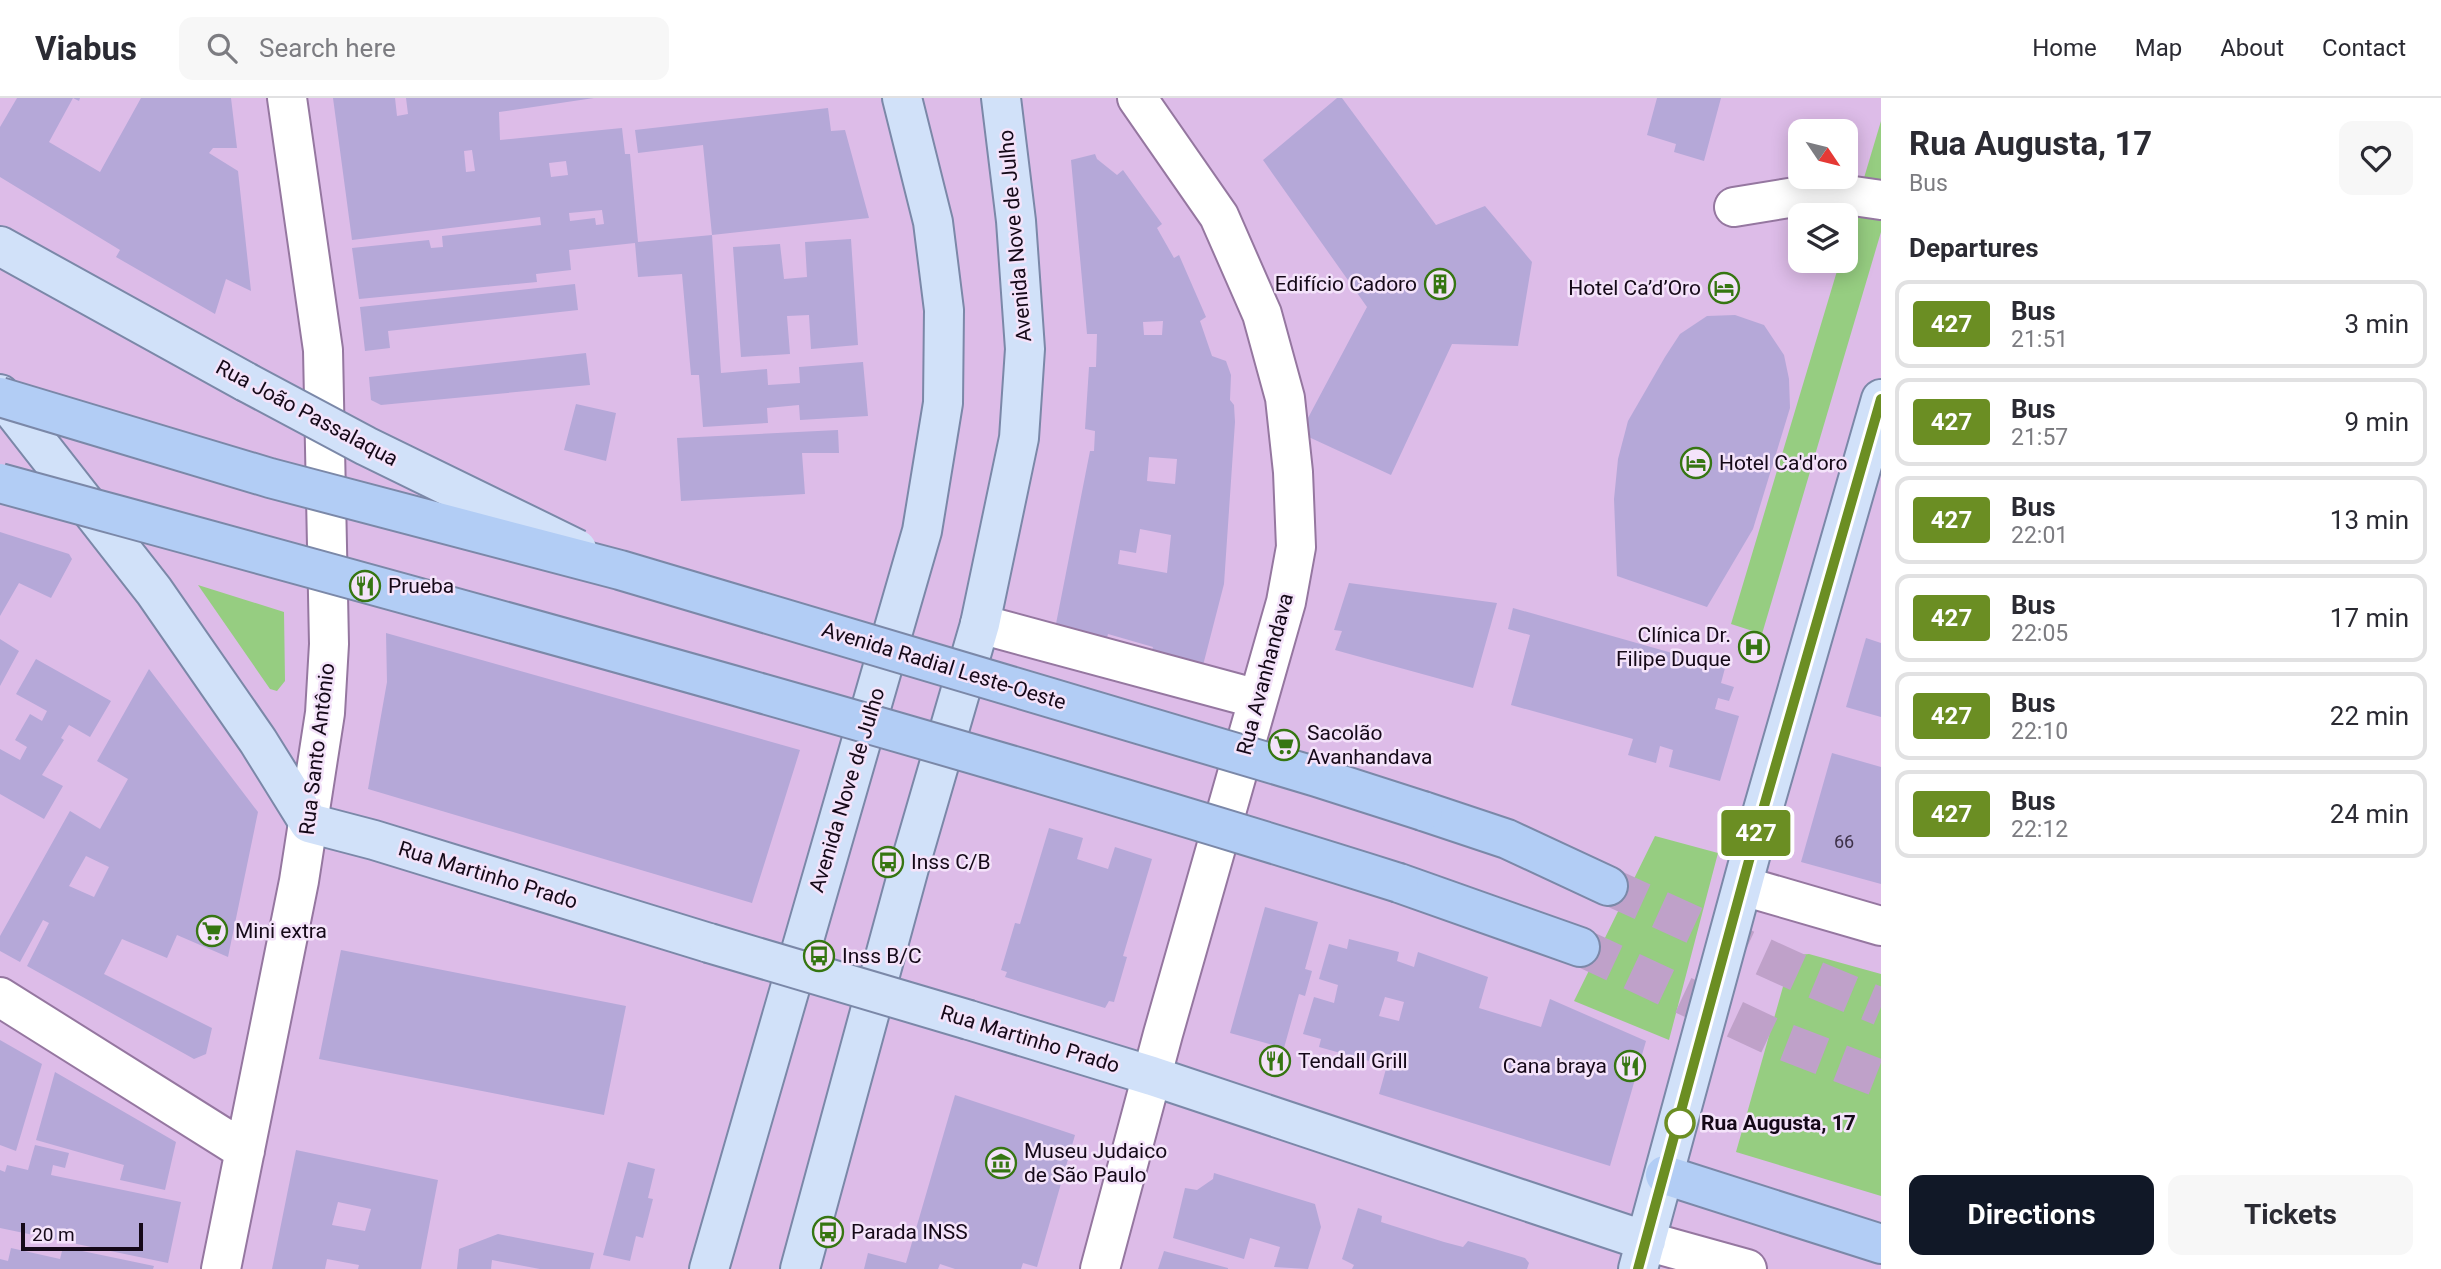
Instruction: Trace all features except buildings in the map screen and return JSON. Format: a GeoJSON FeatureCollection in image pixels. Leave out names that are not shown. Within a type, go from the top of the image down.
{"type":"FeatureCollection","features":[{"type":"Feature","properties":{"kind":"highway","name":"Avenida Radial Leste-Oeste"},"geometry":{"type":"LineString","coordinates":[[0,396],[270,478],[620,570],[1317,777],[1507,839],[1608,886]]}},
{"type":"Feature","properties":{"kind":"highway"},"geometry":{"type":"LineString","coordinates":[[0,484],[740,685],[1148,804],[1399,883],[1580,947]]}},
{"type":"Feature","properties":{"kind":"highway"},"geometry":{"type":"LineString","coordinates":[[1665,1175],[1881,1244]]}},
{"type":"Feature","properties":{"kind":"main road","name":"Avenida Nove de Julho"},"geometry":{"type":"LineString","coordinates":[[709,1269],[922,531],[939,429],[943,403],[944,310],[933,222],[902,98]]}},
{"type":"Feature","properties":{"kind":"main road","name":"Avenida Nove de Julho"},"geometry":{"type":"LineString","coordinates":[[800,1269],[909,868],[980,624],[1019,438],[1025,349],[1004,101]]}},
{"type":"Feature","properties":{"kind":"main road","name":"Rua João Passalaqua"},"geometry":{"type":"LineString","coordinates":[[0,246],[354,439],[620,570]]}},
{"type":"Feature","properties":{"kind":"main road"},"geometry":{"type":"LineString","coordinates":[[0,396],[153,591],[258,741],[309,823]]}},
{"type":"Feature","properties":{"kind":"main road"},"geometry":{"type":"LineString","coordinates":[[1642,1255],[1881,399]]}},
{"type":"Feature","properties":{"kind":"main road","name":"Rua Martinho Prado"},"geometry":{"type":"LineString","coordinates":[[309,823],[374,840],[1152,1076],[1642,1255]]}},
{"type":"Feature","properties":{"kind":"street","name":"Rua Santo Antônio"},"geometry":{"type":"LineString","coordinates":[[221,1269],[309,823],[325,713],[329,644],[323,350],[287,98]]}},
{"type":"Feature","properties":{"kind":"street","name":"Rua Avanhandava"},"geometry":{"type":"LineString","coordinates":[[1100,1269],[1286,602],[1296,547],[1285,398],[1262,314],[1219,216],[1137,98]]}},
{"type":"Feature","properties":{"kind":"street"},"geometry":{"type":"LineString","coordinates":[[1734,207],[1826,192],[1881,200]]}},
{"type":"Feature","properties":{"kind":"street"},"geometry":{"type":"LineString","coordinates":[[980,624],[1258,699]]}},
{"type":"Feature","properties":{"kind":"street"},"geometry":{"type":"LineString","coordinates":[[1743,886],[1881,926]]}},
{"type":"Feature","properties":{"kind":"street"},"geometry":{"type":"LineString","coordinates":[[0,997],[245,1151]]}},
{"type":"Feature","properties":{"kind":"street","name":"Rua Martinho Prado"},"geometry":{"type":"LineString","coordinates":[[1642,1255],[1747,1269]]}},
{"type":"Feature","properties":{"kind":"green space"},"geometry":{"type":"Polygon","coordinates":[[[1881,121],[1881,232],[1762,634],[1731,624],[1836,273],[1858,273],[1856,203],[1881,121]]]}},
{"type":"Feature","properties":{"kind":"green space"},"geometry":{"type":"Polygon","coordinates":[[[198,585],[284,612],[285,681],[277,691],[270,689],[198,585]]]}},
{"type":"Feature","properties":{"kind":"green space"},"geometry":{"type":"Polygon","coordinates":[[[1655,836],[1718,853],[1669,1040],[1574,1001],[1655,836]]]}},
{"type":"Feature","properties":{"kind":"green space"},"geometry":{"type":"Polygon","coordinates":[[[1809,954],[1881,974],[1881,1196],[1736,1152],[1790,962],[1797,955],[1809,954]]]}},
{"type":"Feature","properties":{"kind":"tunnel"},"geometry":{"type":"LineString","coordinates":[[1608,886],[1799,973],[1881,1007]]}},
{"type":"Feature","properties":{"kind":"tunnel"},"geometry":{"type":"LineString","coordinates":[[1580,947],[1775,1038],[1881,1079]]}},
{"type":"Feature","properties":{"kind":"bus line","name":"427"},"geometry":{"type":"LineString","coordinates":[[1638,1269],[1760,820],[1881,399]]}},
{"type":"Feature","properties":{"kind":"place","name":"Edifício Cadoro"},"geometry":{"type":"Point","coordinates":[1440,284]}},
{"type":"Feature","properties":{"kind":"place","name":"Hotel Ca’d’Oro"},"geometry":{"type":"Point","coordinates":[1724,288]}},
{"type":"Feature","properties":{"kind":"place","name":"Hotel Ca'd'oro"},"geometry":{"type":"Point","coordinates":[1696,463]}},
{"type":"Feature","properties":{"kind":"place","name":"Prueba"},"geometry":{"type":"Point","coordinates":[365,586]}},
{"type":"Feature","properties":{"kind":"place","name":"Clínica Dr. Filipe Duque"},"geometry":{"type":"Point","coordinates":[1754,647]}},
{"type":"Feature","properties":{"kind":"place","name":"Sacolão Avanhandava"},"geometry":{"type":"Point","coordinates":[1284,745]}},
{"type":"Feature","properties":{"kind":"place","name":"Inss C/B"},"geometry":{"type":"Point","coordinates":[888,862]}},
{"type":"Feature","properties":{"kind":"place","name":"Mini extra"},"geometry":{"type":"Point","coordinates":[212,931]}},
{"type":"Feature","properties":{"kind":"place","name":"Inss B/C"},"geometry":{"type":"Point","coordinates":[819,956]}},
{"type":"Feature","properties":{"kind":"place","name":"Tendall Grill"},"geometry":{"type":"Point","coordinates":[1275,1061]}},
{"type":"Feature","properties":{"kind":"place","name":"Cana braya"},"geometry":{"type":"Point","coordinates":[1630,1066]}},
{"type":"Feature","properties":{"kind":"place","name":"Rua Augusta, 17"},"geometry":{"type":"Point","coordinates":[1680,1123]}},
{"type":"Feature","properties":{"kind":"place","name":"Museu Judaico de São Paulo"},"geometry":{"type":"Point","coordinates":[1001,1163]}},
{"type":"Feature","properties":{"kind":"place","name":"Parada INSS"},"geometry":{"type":"Point","coordinates":[828,1232]}}]}
